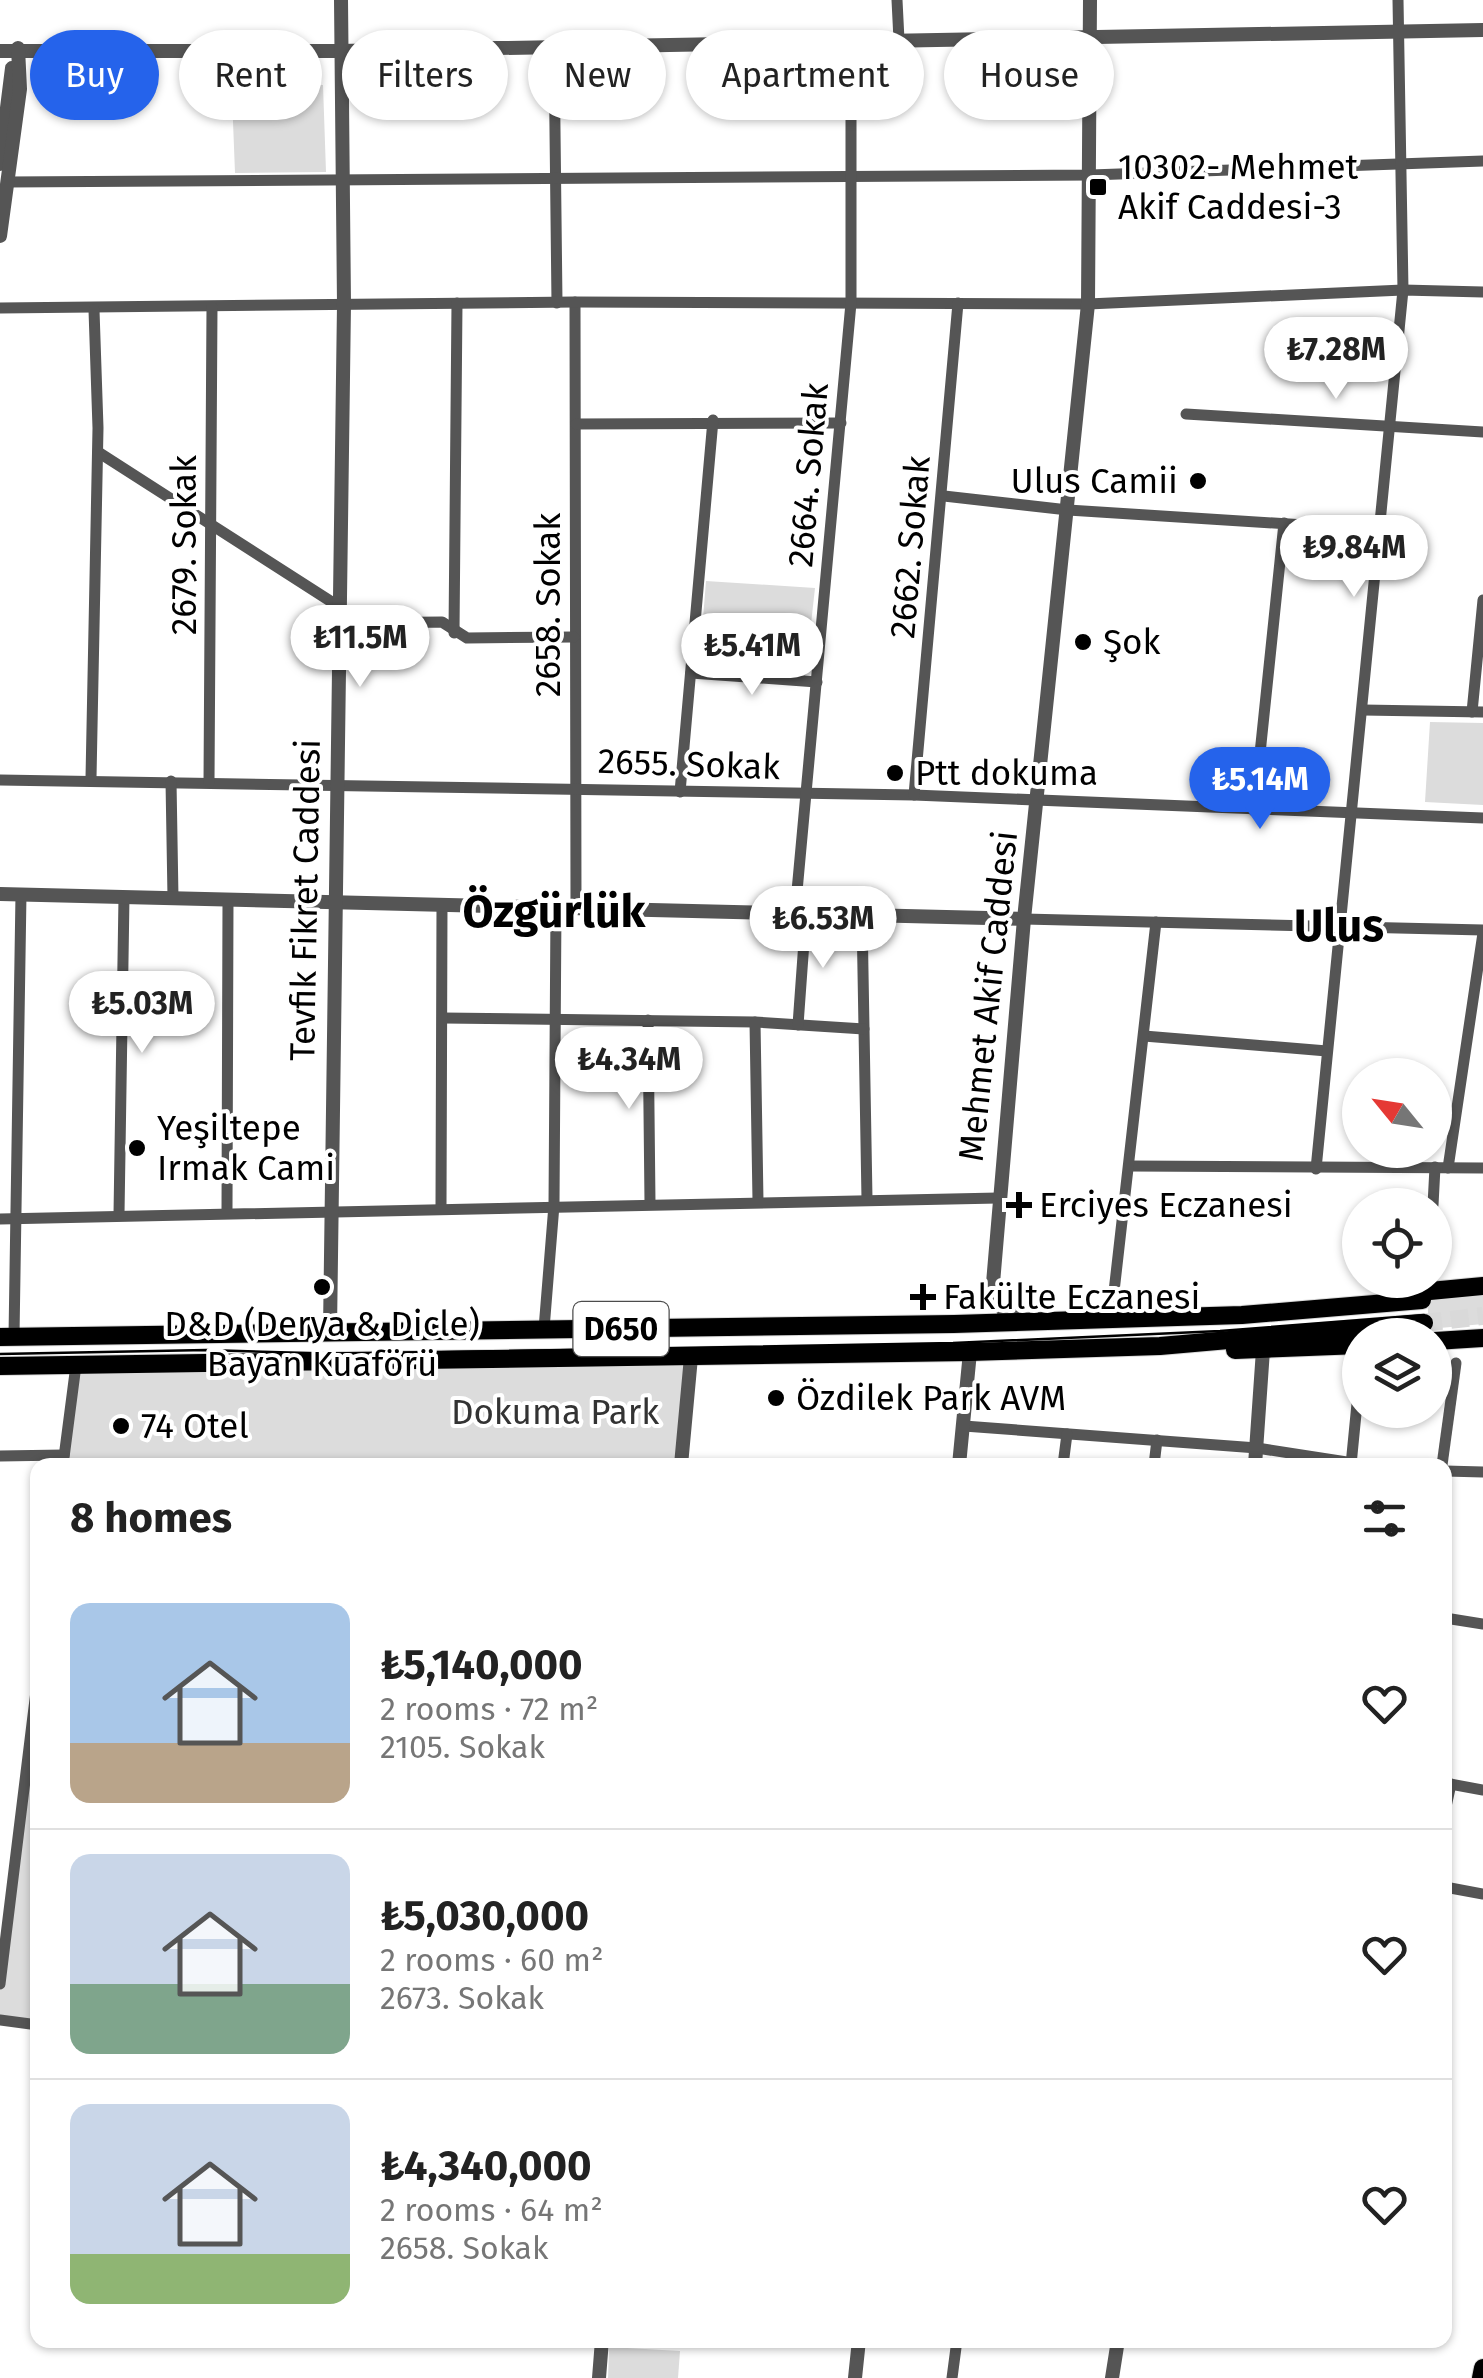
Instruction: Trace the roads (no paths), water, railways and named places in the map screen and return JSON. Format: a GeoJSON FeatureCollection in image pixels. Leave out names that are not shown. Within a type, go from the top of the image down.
{"type":"FeatureCollection","features":[{"type":"Feature","properties":{"kind":"highway"},"geometry":{"type":"LineString","coordinates":[[1452,1289],[1483,1289]]}},
{"type":"Feature","properties":{"kind":"highway","name":"D650"},"geometry":{"type":"LineString","coordinates":[[7,1336],[330,1330],[739,1330],[1028,1322],[1178,1316],[1236,1305],[1342,1297]]}},
{"type":"Feature","properties":{"kind":"highway"},"geometry":{"type":"LineString","coordinates":[[330,1330],[338,1348],[352,1360]]}},
{"type":"Feature","properties":{"kind":"highway","name":"D650"},"geometry":{"type":"LineString","coordinates":[[0,1366],[970,1352],[1160,1346],[1342,1331]]}},
{"type":"Feature","properties":{"kind":"highway"},"geometry":{"type":"LineString","coordinates":[[1452,1341],[1483,1336]]}},
{"type":"Feature","properties":{"kind":"highway"},"geometry":{"type":"LineString","coordinates":[[1160,1346],[1263,1350],[1342,1346]]}},
{"type":"Feature","properties":{"kind":"highway"},"geometry":{"type":"LineString","coordinates":[[1482,2378],[1483,2368]]}},
{"type":"Feature","properties":{"kind":"street","name":"Tevfik Fikret Caddesi"},"geometry":{"type":"LineString","coordinates":[[330,1330],[344,304],[339,50],[342,0]]}},
{"type":"Feature","properties":{"kind":"street"},"geometry":{"type":"LineString","coordinates":[[897,0],[898,30]]}},
{"type":"Feature","properties":{"kind":"street","name":"Mehmet Akif Caddesi"},"geometry":{"type":"LineString","coordinates":[[1089,30],[1090,0]]}},
{"type":"Feature","properties":{"kind":"street"},"geometry":{"type":"LineString","coordinates":[[1316,1169],[1403,290],[1398,0]]}},
{"type":"Feature","properties":{"kind":"street"},"geometry":{"type":"LineString","coordinates":[[1114,38],[1483,30]]}},
{"type":"Feature","properties":{"kind":"street"},"geometry":{"type":"LineString","coordinates":[[0,39],[18,48]]}},
{"type":"Feature","properties":{"kind":"street"},"geometry":{"type":"LineString","coordinates":[[0,51],[339,50],[528,45]]}},
{"type":"Feature","properties":{"kind":"street"},"geometry":{"type":"LineString","coordinates":[[0,164],[18,48]]}},
{"type":"Feature","properties":{"kind":"street"},"geometry":{"type":"LineString","coordinates":[[0,236],[20,88],[18,48]]}},
{"type":"Feature","properties":{"kind":"street"},"geometry":{"type":"LineString","coordinates":[[554,120],[557,302]]}},
{"type":"Feature","properties":{"kind":"street","name":"2664. Sokak"},"geometry":{"type":"LineString","coordinates":[[798,1025],[806,795],[851,303],[850,120]]}},
{"type":"Feature","properties":{"kind":"street","name":"Mehmet Akif Caddesi"},"geometry":{"type":"LineString","coordinates":[[1028,1322],[1004,1311],[992,1295],[1024,918],[1088,304],[1090,120]]}},
{"type":"Feature","properties":{"kind":"street"},"geometry":{"type":"LineString","coordinates":[[7,182],[1091,174],[1400,160],[1483,161]]}},
{"type":"Feature","properties":{"kind":"street"},"geometry":{"type":"LineString","coordinates":[[0,308],[94,310],[557,302],[1088,304],[1403,290],[1483,292]]}},
{"type":"Feature","properties":{"kind":"street","name":"2658. Sokak"},"geometry":{"type":"LineString","coordinates":[[575,302],[576,907]]}},
{"type":"Feature","properties":{"kind":"street"},"geometry":{"type":"LineString","coordinates":[[454,633],[458,303]]}},
{"type":"Feature","properties":{"kind":"street","name":"2662. Sokak"},"geometry":{"type":"LineString","coordinates":[[914,795],[944,496],[958,304]]}},
{"type":"Feature","properties":{"kind":"street","name":"2679. Sokak"},"geometry":{"type":"LineString","coordinates":[[209,782],[212,308]]}},
{"type":"Feature","properties":{"kind":"street"},"geometry":{"type":"LineString","coordinates":[[91,778],[98,452],[94,310]]}},
{"type":"Feature","properties":{"kind":"street"},"geometry":{"type":"LineString","coordinates":[[1186,414],[1483,432]]}},
{"type":"Feature","properties":{"kind":"street"},"geometry":{"type":"LineString","coordinates":[[680,792],[714,420]]}},
{"type":"Feature","properties":{"kind":"street"},"geometry":{"type":"LineString","coordinates":[[576,424],[714,420],[841,423]]}},
{"type":"Feature","properties":{"kind":"street"},"geometry":{"type":"LineString","coordinates":[[98,452],[338,606]]}},
{"type":"Feature","properties":{"kind":"street"},"geometry":{"type":"LineString","coordinates":[[944,496],[1068,510],[1382,530]]}},
{"type":"Feature","properties":{"kind":"street"},"geometry":{"type":"LineString","coordinates":[[1254,812],[1284,523]]}},
{"type":"Feature","properties":{"kind":"street"},"geometry":{"type":"LineString","coordinates":[[1363,710],[1478,712],[1483,600]]}},
{"type":"Feature","properties":{"kind":"street"},"geometry":{"type":"LineString","coordinates":[[338,623],[442,622],[467,638],[574,638]]}},
{"type":"Feature","properties":{"kind":"street"},"geometry":{"type":"LineString","coordinates":[[691,673],[817,682]]}},
{"type":"Feature","properties":{"kind":"street","name":"2655. Sokak"},"geometry":{"type":"LineString","coordinates":[[0,780],[91,778],[914,795],[1254,812],[1483,818]]}},
{"type":"Feature","properties":{"kind":"street"},"geometry":{"type":"LineString","coordinates":[[171,781],[173,898]]}},
{"type":"Feature","properties":{"kind":"street"},"geometry":{"type":"LineString","coordinates":[[0,894],[1483,931],[1452,1110]]}},
{"type":"Feature","properties":{"kind":"street"},"geometry":{"type":"LineString","coordinates":[[7,1336],[16,1220],[21,894]]}},
{"type":"Feature","properties":{"kind":"street"},"geometry":{"type":"LineString","coordinates":[[119,1214],[124,897]]}},
{"type":"Feature","properties":{"kind":"street"},"geometry":{"type":"LineString","coordinates":[[227,1211],[228,900]]}},
{"type":"Feature","properties":{"kind":"street"},"geometry":{"type":"LineString","coordinates":[[441,1207],[442,904]]}},
{"type":"Feature","properties":{"kind":"street"},"geometry":{"type":"LineString","coordinates":[[544,1329],[554,1205],[556,907]]}},
{"type":"Feature","properties":{"kind":"street"},"geometry":{"type":"LineString","coordinates":[[862,915],[868,1199]]}},
{"type":"Feature","properties":{"kind":"street"},"geometry":{"type":"LineString","coordinates":[[1111,1318],[1156,922]]}},
{"type":"Feature","properties":{"kind":"street"},"geometry":{"type":"LineString","coordinates":[[443,1018],[754,1022],[864,1029]]}},
{"type":"Feature","properties":{"kind":"street"},"geometry":{"type":"LineString","coordinates":[[648,1020],[650,1203]]}},
{"type":"Feature","properties":{"kind":"street"},"geometry":{"type":"LineString","coordinates":[[754,1022],[758,1201]]}},
{"type":"Feature","properties":{"kind":"street"},"geometry":{"type":"LineString","coordinates":[[1144,1036],[1328,1052]]}},
{"type":"Feature","properties":{"kind":"street"},"geometry":{"type":"LineString","coordinates":[[1129,1166],[1442,1168],[1438,1188]]}},
{"type":"Feature","properties":{"kind":"street"},"geometry":{"type":"LineString","coordinates":[[1452,1168],[1483,1168]]}},
{"type":"Feature","properties":{"kind":"street"},"geometry":{"type":"LineString","coordinates":[[0,1219],[227,1211],[331,1214],[441,1207],[998,1198]]}},
{"type":"Feature","properties":{"kind":"street"},"geometry":{"type":"LineString","coordinates":[[1256,1458],[1263,1350]]}},
{"type":"Feature","properties":{"kind":"street"},"geometry":{"type":"LineString","coordinates":[[960,1458],[970,1352]]}},
{"type":"Feature","properties":{"kind":"street"},"geometry":{"type":"LineString","coordinates":[[682,1458],[691,1358]]}},
{"type":"Feature","properties":{"kind":"street"},"geometry":{"type":"LineString","coordinates":[[1444,1458],[1456,1363]]}},
{"type":"Feature","properties":{"kind":"street"},"geometry":{"type":"LineString","coordinates":[[64,1458],[76,1366]]}},
{"type":"Feature","properties":{"kind":"street"},"geometry":{"type":"LineString","coordinates":[[964,1426],[1257,1448],[1316,1458]]}},
{"type":"Feature","properties":{"kind":"street"},"geometry":{"type":"LineString","coordinates":[[1352,1458],[1355,1428]]}},
{"type":"Feature","properties":{"kind":"street"},"geometry":{"type":"LineString","coordinates":[[1064,1458],[1067,1434]]}},
{"type":"Feature","properties":{"kind":"street"},"geometry":{"type":"LineString","coordinates":[[1155,1458],[1157,1440]]}},
{"type":"Feature","properties":{"kind":"street"},"geometry":{"type":"LineString","coordinates":[[0,1456],[32,1458]]}},
{"type":"Feature","properties":{"kind":"street"},"geometry":{"type":"LineString","coordinates":[[1452,1469],[1483,1472]]}},
{"type":"Feature","properties":{"kind":"street"},"geometry":{"type":"LineString","coordinates":[[1452,1619],[1483,1624]]}},
{"type":"Feature","properties":{"kind":"street"},"geometry":{"type":"LineString","coordinates":[[0,1984],[30,1740]]}},
{"type":"Feature","properties":{"kind":"street"},"geometry":{"type":"LineString","coordinates":[[1452,1784],[1483,1790]]}},
{"type":"Feature","properties":{"kind":"street"},"geometry":{"type":"LineString","coordinates":[[1452,1888],[1483,1894]]}},
{"type":"Feature","properties":{"kind":"street"},"geometry":{"type":"LineString","coordinates":[[0,2020],[30,2023]]}},
{"type":"Feature","properties":{"kind":"street"},"geometry":{"type":"LineString","coordinates":[[599,2378],[601,2348]]}},
{"type":"Feature","properties":{"kind":"street"},"geometry":{"type":"LineString","coordinates":[[855,2378],[858,2348]]}},
{"type":"Feature","properties":{"kind":"street"},"geometry":{"type":"LineString","coordinates":[[952,2378],[956,2348]]}},
{"type":"Feature","properties":{"kind":"street"},"geometry":{"type":"LineString","coordinates":[[1112,2378],[1117,2348]]}},
{"type":"Feature","properties":{"kind":"tunnel"},"geometry":{"type":"LineString","coordinates":[[1452,1320],[1483,1316]]}},
{"type":"Feature","properties":{"kind":"tram line"},"geometry":{"type":"LineString","coordinates":[[0,1354],[206,1350],[343,1354],[953,1343],[1220,1331],[1424,1315]]}},
{"type":"Feature","properties":{"kind":"place","name":"10302- Mehmet Akif Caddesi-3"},"geometry":{"type":"Point","coordinates":[1098,187]}},
{"type":"Feature","properties":{"kind":"place","name":"Ulus Camii"},"geometry":{"type":"Point","coordinates":[1198,481]}},
{"type":"Feature","properties":{"kind":"place","name":"Şok"},"geometry":{"type":"Point","coordinates":[1083,642]}},
{"type":"Feature","properties":{"kind":"place","name":"Ptt dokuma"},"geometry":{"type":"Point","coordinates":[895,773]}},
{"type":"Feature","properties":{"kind":"place","name":"Yeşiltepe Irmak Cami"},"geometry":{"type":"Point","coordinates":[137,1148]}},
{"type":"Feature","properties":{"kind":"place","name":"Erciyes Eczanesi"},"geometry":{"type":"Point","coordinates":[1019,1205]}},
{"type":"Feature","properties":{"kind":"place","name":"D&D (Derya & Dicle) Bayan Kuaförü"},"geometry":{"type":"Point","coordinates":[322,1287]}},
{"type":"Feature","properties":{"kind":"place","name":"Fakülte Eczanesi"},"geometry":{"type":"Point","coordinates":[923,1297]}},
{"type":"Feature","properties":{"kind":"place","name":"Özdilek Park AVM"},"geometry":{"type":"Point","coordinates":[776,1398]}},
{"type":"Feature","properties":{"kind":"place","name":"74 Otel"},"geometry":{"type":"Point","coordinates":[121,1426]}},
{"type":"Feature","properties":{"kind":"district","name":"Özgürlük"},"geometry":{"type":"Point","coordinates":[554,912]}},
{"type":"Feature","properties":{"kind":"district","name":"Ulus"},"geometry":{"type":"Point","coordinates":[1339,926]}},
{"type":"Feature","properties":{"kind":"park label","name":"Dokuma Park"},"geometry":{"type":"Point","coordinates":[555,1412]}}]}
